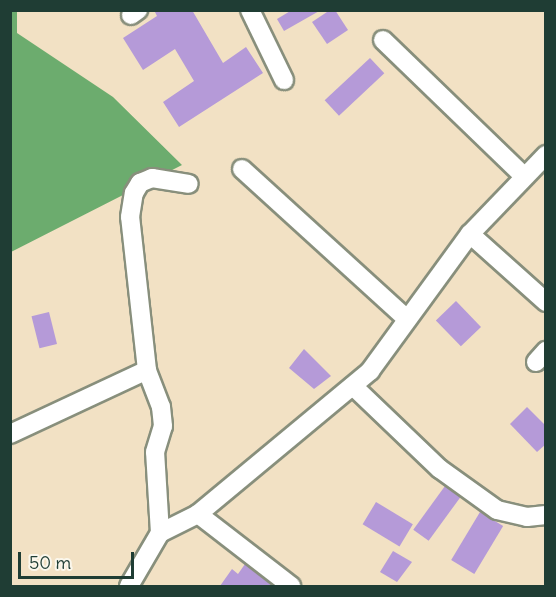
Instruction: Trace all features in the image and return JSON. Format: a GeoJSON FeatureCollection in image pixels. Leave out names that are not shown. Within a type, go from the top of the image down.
{"type":"FeatureCollection","features":[{"type":"Feature","properties":{"kind":"street"},"geometry":{"type":"LineString","coordinates":[[250,10],[284,80]]}},
{"type":"Feature","properties":{"kind":"street"},"geometry":{"type":"LineString","coordinates":[[383,40],[524,176]]}},
{"type":"Feature","properties":{"kind":"street"},"geometry":{"type":"LineString","coordinates":[[129,586],[160,533],[198,514],[353,386],[387,351],[407,319],[470,234],[546,155]]}},
{"type":"Feature","properties":{"kind":"street"},"geometry":{"type":"LineString","coordinates":[[242,169],[407,319]]}},
{"type":"Feature","properties":{"kind":"street"},"geometry":{"type":"LineString","coordinates":[[160,533],[155,452],[163,426],[161,407],[147,370],[130,217],[134,193],[140,183],[153,178],[189,184]]}},
{"type":"Feature","properties":{"kind":"street"},"geometry":{"type":"LineString","coordinates":[[470,234],[546,302]]}},
{"type":"Feature","properties":{"kind":"street"},"geometry":{"type":"LineString","coordinates":[[10,434],[147,370]]}},
{"type":"Feature","properties":{"kind":"street"},"geometry":{"type":"LineString","coordinates":[[353,386],[440,469],[496,510],[527,517],[546,515]]}},
{"type":"Feature","properties":{"kind":"street"},"geometry":{"type":"LineString","coordinates":[[198,514],[291,586]]}},
{"type":"Feature","properties":{"kind":"green space"},"geometry":{"type":"Polygon","coordinates":[[[17,10],[17,33],[113,97],[182,165],[11,252],[10,11],[17,10]]]}},
{"type":"Feature","properties":{"kind":"building"},"geometry":{"type":"Polygon","coordinates":[[[154,10],[192,10],[223,63],[246,47],[263,73],[179,127],[163,102],[194,81],[175,49],[143,70],[123,38],[157,16],[154,10]]]}},
{"type":"Feature","properties":{"kind":"building"},"geometry":{"type":"Polygon","coordinates":[[[292,10],[321,10],[284,31],[277,19],[292,10]]]}},
{"type":"Feature","properties":{"kind":"building"},"geometry":{"type":"Polygon","coordinates":[[[330,10],[335,10],[348,30],[327,44],[312,22],[330,10]]]}},
{"type":"Feature","properties":{"kind":"building"},"geometry":{"type":"Polygon","coordinates":[[[370,58],[384,73],[339,116],[325,100],[370,58]]]}},
{"type":"Feature","properties":{"kind":"building"},"geometry":{"type":"Polygon","coordinates":[[[456,301],[481,327],[461,346],[436,320],[456,301]]]}},
{"type":"Feature","properties":{"kind":"building"},"geometry":{"type":"Polygon","coordinates":[[[49,312],[57,344],[40,348],[32,316],[49,312]]]}},
{"type":"Feature","properties":{"kind":"building"},"geometry":{"type":"Polygon","coordinates":[[[304,349],[331,376],[314,389],[289,368],[304,349]]]}},
{"type":"Feature","properties":{"kind":"building"},"geometry":{"type":"Polygon","coordinates":[[[527,407],[546,426],[546,444],[537,452],[510,424],[527,407]]]}},
{"type":"Feature","properties":{"kind":"building"},"geometry":{"type":"Polygon","coordinates":[[[445,486],[460,497],[429,541],[413,530],[445,486]]]}},
{"type":"Feature","properties":{"kind":"building"},"geometry":{"type":"Polygon","coordinates":[[[376,502],[413,524],[399,546],[363,524],[376,502]]]}},
{"type":"Feature","properties":{"kind":"building"},"geometry":{"type":"Polygon","coordinates":[[[480,512],[503,526],[474,574],[451,560],[480,512]]]}},
{"type":"Feature","properties":{"kind":"building"},"geometry":{"type":"Polygon","coordinates":[[[393,551],[412,562],[397,582],[380,572],[393,551]]]}},
{"type":"Feature","properties":{"kind":"building"},"geometry":{"type":"Polygon","coordinates":[[[245,564],[273,586],[220,586],[232,569],[238,574],[245,564]]]}}]}
